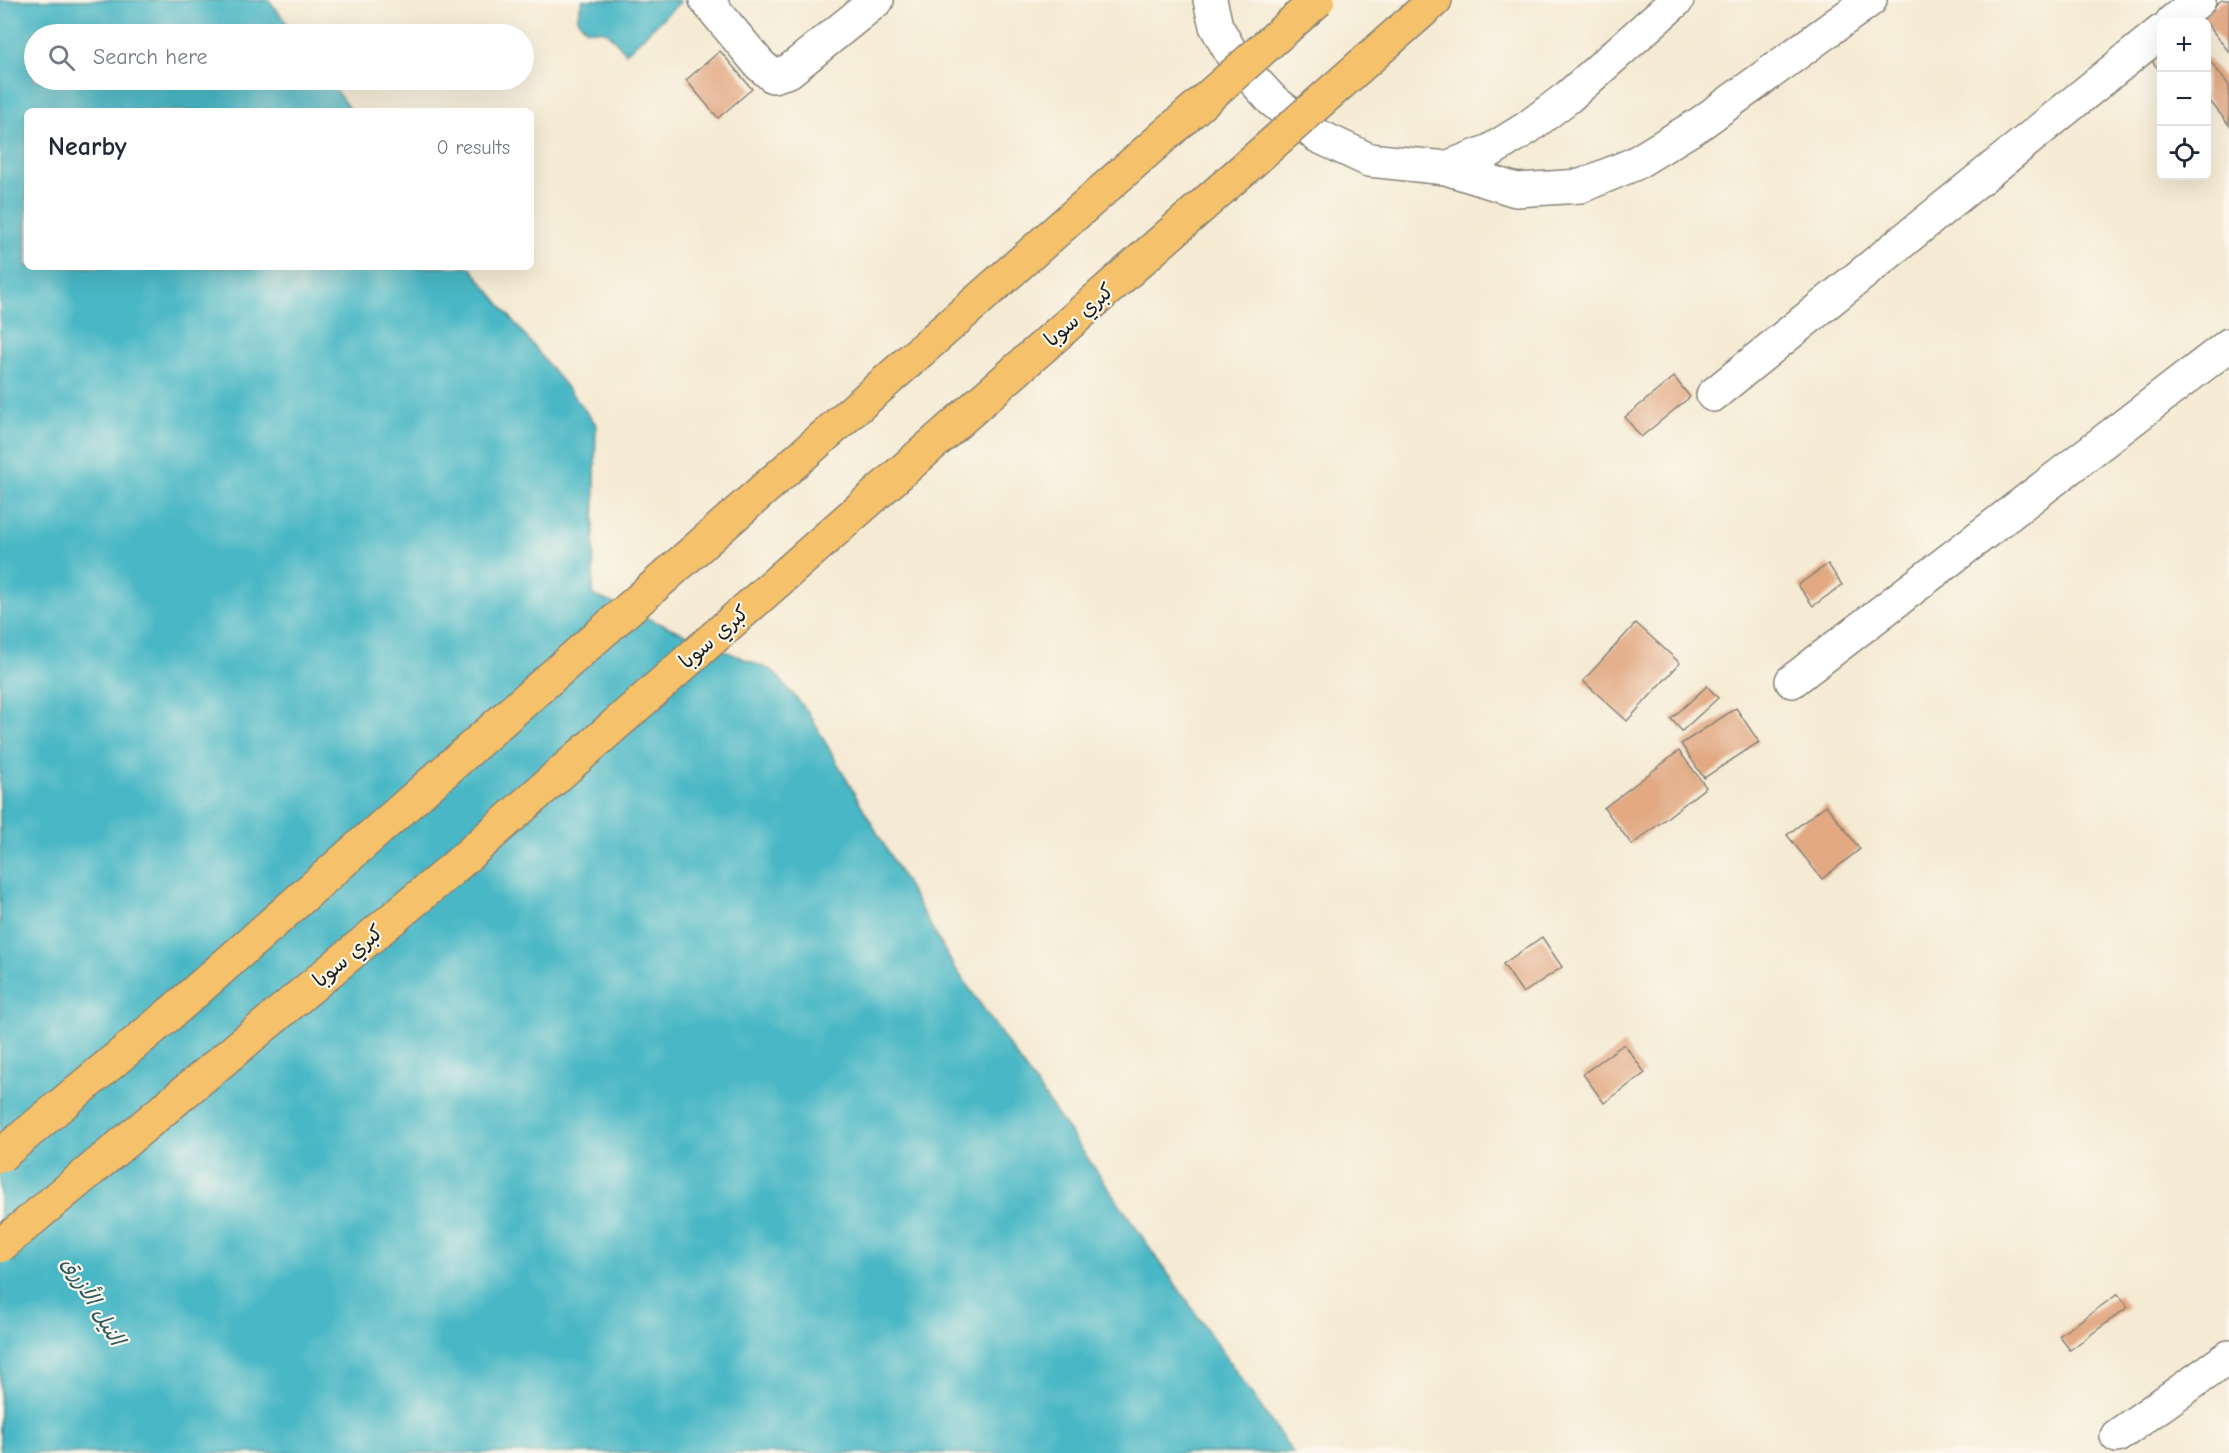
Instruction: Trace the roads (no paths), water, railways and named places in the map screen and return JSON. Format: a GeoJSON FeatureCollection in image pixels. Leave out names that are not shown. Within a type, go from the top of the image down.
{"type":"FeatureCollection","features":[{"type":"Feature","properties":{"kind":"highway"},"geometry":{"type":"LineString","coordinates":[[0,1156],[171,1013],[1318,0]]}},
{"type":"Feature","properties":{"kind":"highway","name":"كبري سوبا"},"geometry":{"type":"LineString","coordinates":[[0,1246],[451,870],[1426,7]]}},
{"type":"Feature","properties":{"kind":"street"},"geometry":{"type":"LineString","coordinates":[[706,0],[760,65],[773,76],[789,71],[876,0]]}},
{"type":"Feature","properties":{"kind":"street"},"geometry":{"type":"LineString","coordinates":[[1210,0],[1216,26],[1234,58],[1272,100],[1318,136],[1369,160],[1446,168],[1516,190],[1581,186],[1634,164],[1701,123],[1870,0]]}},
{"type":"Feature","properties":{"kind":"street"},"geometry":{"type":"LineString","coordinates":[[1446,168],[1490,151],[1527,128],[1568,97],[1677,0]]}},
{"type":"Feature","properties":{"kind":"street"},"geometry":{"type":"LineString","coordinates":[[2177,18],[2199,0]]}},
{"type":"Feature","properties":{"kind":"street"},"geometry":{"type":"LineString","coordinates":[[1713,395],[2157,35]]}},
{"type":"Feature","properties":{"kind":"street"},"geometry":{"type":"LineString","coordinates":[[1792,681],[2229,345]]}},
{"type":"Feature","properties":{"kind":"street"},"geometry":{"type":"LineString","coordinates":[[2117,1436],[2229,1357]]}},
{"type":"Feature","properties":{"kind":"water","name":"النيل الأزرق"},"geometry":{"type":"Polygon","coordinates":[[[0,0],[269,0],[287,24],[24,24],[24,90],[335,90],[349,108],[24,108],[24,270],[472,270],[596,424],[593,595],[773,671],[808,712],[953,965],[1293,1453],[0,1453],[0,0]]]}},
{"type":"Feature","properties":{"kind":"water"},"geometry":{"type":"Polygon","coordinates":[[[582,0],[678,0],[680,2],[626,53],[606,31],[587,30],[577,19],[582,0]]]}}]}
